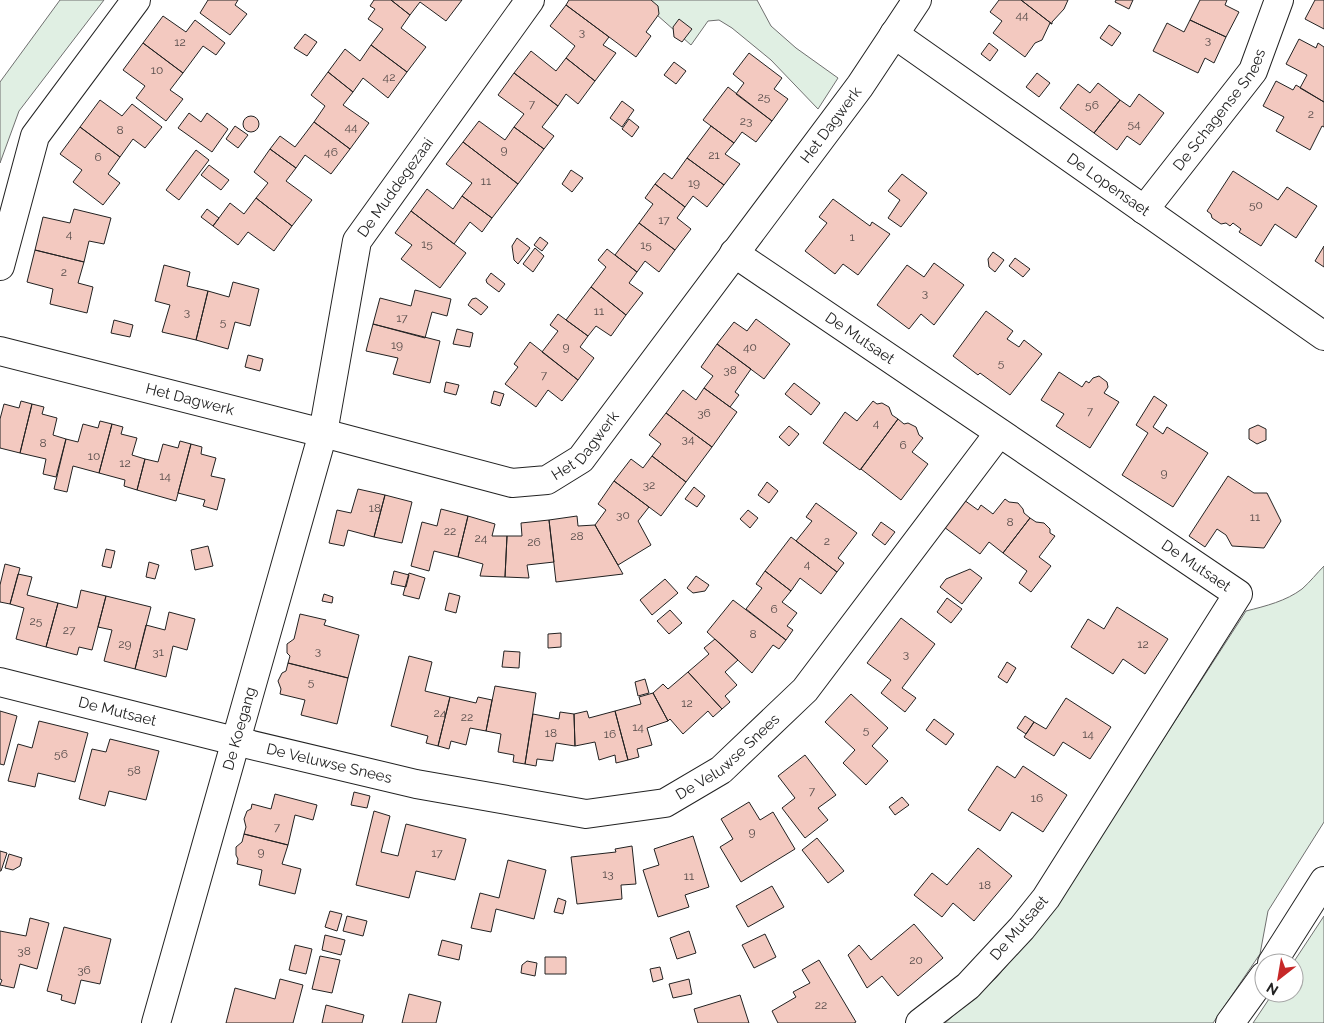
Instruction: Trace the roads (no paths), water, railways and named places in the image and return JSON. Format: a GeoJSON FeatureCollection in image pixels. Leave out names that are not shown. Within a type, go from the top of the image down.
{"type":"FeatureCollection","features":[{"type":"Feature","properties":{"kind":"street"},"geometry":{"type":"LineString","coordinates":[[0,266],[35,136],[136,0]]}},
{"type":"Feature","properties":{"kind":"street","name":"De Muddegezaai"},"geometry":{"type":"LineString","coordinates":[[322,433],[357,241],[530,0]]}},
{"type":"Feature","properties":{"kind":"street","name":"Het Dagwerk"},"geometry":{"type":"LineString","coordinates":[[0,351],[512,483],[548,480],[581,459],[860,86],[916,0]]}},
{"type":"Feature","properties":{"kind":"street","name":"De Schagense Snees"},"geometry":{"type":"LineString","coordinates":[[1144,210],[1253,71],[1279,0]]}},
{"type":"Feature","properties":{"kind":"street","name":"De Lopensaet"},"geometry":{"type":"LineString","coordinates":[[894,34],[1324,336]]}},
{"type":"Feature","properties":{"kind":"street","name":"De Mutsaet"},"geometry":{"type":"LineString","coordinates":[[734,253],[1238,594],[1046,898],[1022,928],[968,986],[920,1023]]}},
{"type":"Feature","properties":{"kind":"street","name":"De Veluwse Snees"},"geometry":{"type":"LineString","coordinates":[[235,741],[416,784],[586,814],[665,803],[720,770],[805,690],[999,432]]}},
{"type":"Feature","properties":{"kind":"street","name":"De Koegang"},"geometry":{"type":"LineString","coordinates":[[156,1023],[322,433]]}},
{"type":"Feature","properties":{"kind":"street","name":"De Mutsaet"},"geometry":{"type":"LineString","coordinates":[[0,682],[235,741]]}},
{"type":"Feature","properties":{"kind":"street"},"geometry":{"type":"LineString","coordinates":[[1278,953],[1324,881]]}},
{"type":"Feature","properties":{"kind":"street"},"geometry":{"type":"LineString","coordinates":[[1230,1023],[1254,990]]}}]}
